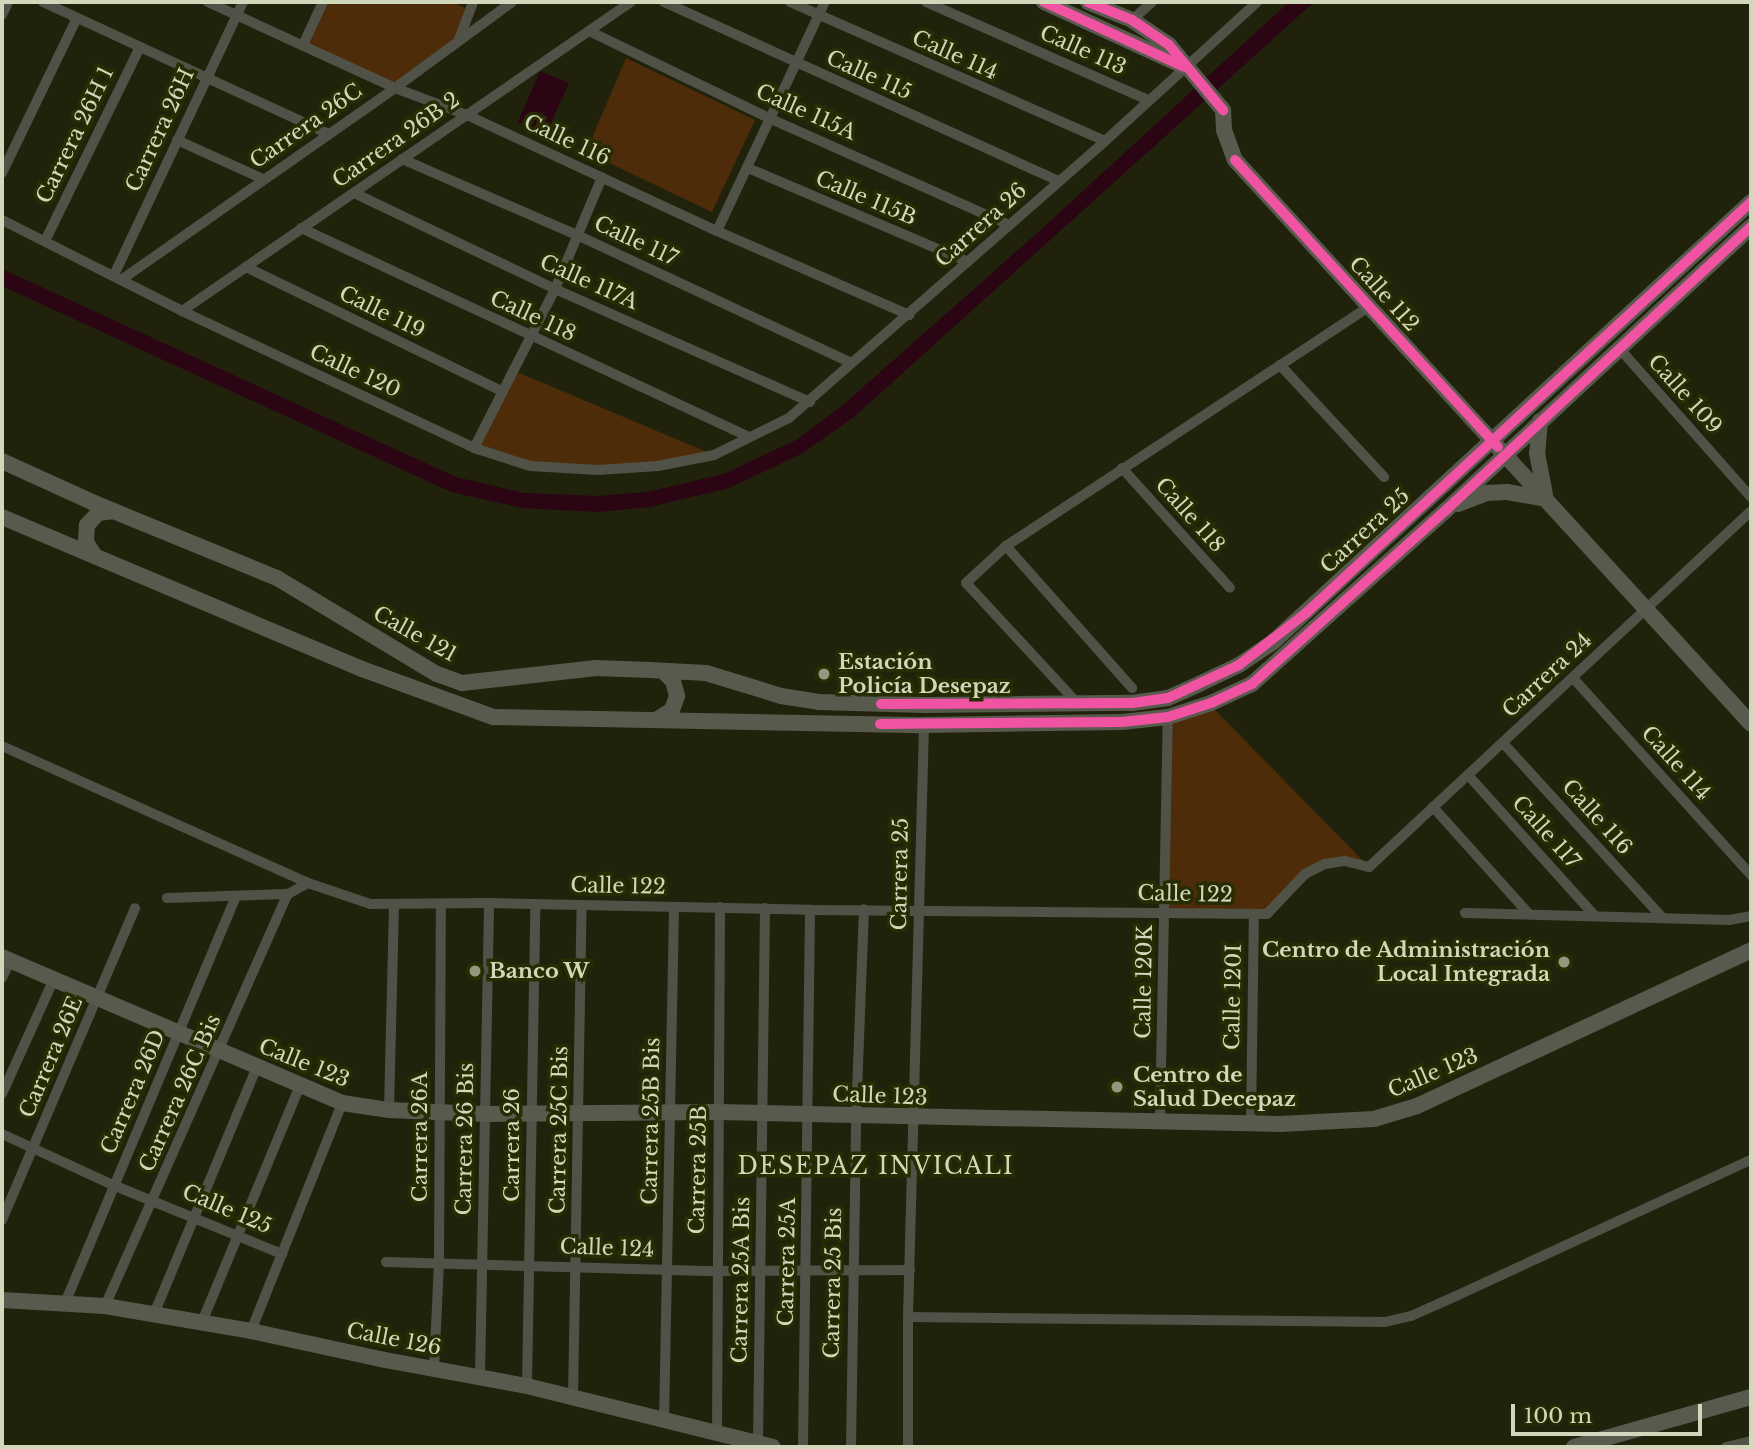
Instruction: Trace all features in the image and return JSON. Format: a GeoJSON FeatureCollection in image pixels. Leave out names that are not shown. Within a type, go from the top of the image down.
{"type":"FeatureCollection","features":[{"type":"Feature","properties":{"kind":"main road","name":"Calle 112"},"geometry":{"type":"LineString","coordinates":[[1044,2],[1188,71]]}},
{"type":"Feature","properties":{"kind":"main road","name":"Calle 112"},"geometry":{"type":"LineString","coordinates":[[1088,2],[1132,20],[1169,45],[1223,110],[1224,130],[1235,160],[1751,723]]}},
{"type":"Feature","properties":{"kind":"main road","name":"Carrera 25"},"geometry":{"type":"LineString","coordinates":[[924,705],[1079,705],[1168,698],[1239,665],[1306,614],[1751,202]]}},
{"type":"Feature","properties":{"kind":"main road","name":"Carrera 25"},"geometry":{"type":"LineString","coordinates":[[924,725],[1122,722],[1168,717],[1211,703],[1252,684],[1447,510],[1751,227]]}},
{"type":"Feature","properties":{"kind":"main road"},"geometry":{"type":"LineString","coordinates":[[1447,510],[1465,499],[1497,492],[1528,494],[1547,500],[1537,453],[1540,421]]}},
{"type":"Feature","properties":{"kind":"main road","name":"Calle 121"},"geometry":{"type":"LineString","coordinates":[[2,461],[114,512],[277,578],[437,674],[462,683],[596,668],[706,673],[781,696],[818,702],[924,705]]}},
{"type":"Feature","properties":{"kind":"main road"},"geometry":{"type":"LineString","coordinates":[[95,556],[86,542],[87,525],[98,513],[114,512]]}},
{"type":"Feature","properties":{"kind":"main road"},"geometry":{"type":"LineString","coordinates":[[2,517],[362,669],[494,716],[924,725]]}},
{"type":"Feature","properties":{"kind":"main road"},"geometry":{"type":"LineString","coordinates":[[654,721],[667,715],[676,703],[673,681],[663,671]]}},
{"type":"Feature","properties":{"kind":"main road","name":"Calle 123"},"geometry":{"type":"LineString","coordinates":[[6,959],[342,1103],[389,1110],[485,1114],[718,1112],[856,1117],[1342,1123],[1374,1119],[1417,1106],[1751,950]]}},
{"type":"Feature","properties":{"kind":"main road","name":"Calle 126"},"geometry":{"type":"LineString","coordinates":[[2,1300],[105,1306],[251,1331],[527,1386],[766,1445]]}},
{"type":"Feature","properties":{"kind":"main road"},"geometry":{"type":"LineString","coordinates":[[1574,1447],[1751,1397]]}},
{"type":"Feature","properties":{"kind":"street"},"geometry":{"type":"LineString","coordinates":[[2,15],[8,2]]}},
{"type":"Feature","properties":{"kind":"street"},"geometry":{"type":"LineString","coordinates":[[43,2],[326,134]]}},
{"type":"Feature","properties":{"kind":"street","name":"Calle 116"},"geometry":{"type":"LineString","coordinates":[[208,2],[395,88],[467,114],[717,231],[909,315]]}},
{"type":"Feature","properties":{"kind":"street","name":"Carrera 26H"},"geometry":{"type":"LineString","coordinates":[[117,278],[177,140],[243,2]]}},
{"type":"Feature","properties":{"kind":"street"},"geometry":{"type":"LineString","coordinates":[[303,46],[323,2]]}},
{"type":"Feature","properties":{"kind":"street"},"geometry":{"type":"LineString","coordinates":[[459,39],[473,2]]}},
{"type":"Feature","properties":{"kind":"street","name":"Carrera 26C"},"geometry":{"type":"LineString","coordinates":[[117,278],[395,88],[512,2]]}},
{"type":"Feature","properties":{"kind":"street","name":"Carrera 26B 2"},"geometry":{"type":"LineString","coordinates":[[182,311],[631,2]]}},
{"type":"Feature","properties":{"kind":"street","name":"Calle 115"},"geometry":{"type":"LineString","coordinates":[[663,2],[1059,181]]}},
{"type":"Feature","properties":{"kind":"street","name":"Calle 114"},"geometry":{"type":"LineString","coordinates":[[790,2],[1105,142]]}},
{"type":"Feature","properties":{"kind":"street"},"geometry":{"type":"LineString","coordinates":[[717,231],[825,2]]}},
{"type":"Feature","properties":{"kind":"street","name":"Calle 113"},"geometry":{"type":"LineString","coordinates":[[926,2],[1148,100]]}},
{"type":"Feature","properties":{"kind":"street"},"geometry":{"type":"LineString","coordinates":[[1132,20],[1152,2]]}},
{"type":"Feature","properties":{"kind":"street","name":"Carrera 26"},"geometry":{"type":"LineString","coordinates":[[714,455],[789,418],[810,402],[851,363],[1105,142],[1148,100],[1188,71],[1257,2]]}},
{"type":"Feature","properties":{"kind":"street"},"geometry":{"type":"LineString","coordinates":[[2,173],[78,18]]}},
{"type":"Feature","properties":{"kind":"street","name":"Calle 115A"},"geometry":{"type":"LineString","coordinates":[[589,31],[771,118],[1009,225]]}},
{"type":"Feature","properties":{"kind":"street","name":"Carrera 26H 1"},"geometry":{"type":"LineString","coordinates":[[45,241],[140,47]]}},
{"type":"Feature","properties":{"kind":"street"},"geometry":{"type":"LineString","coordinates":[[177,140],[262,179]]}},
{"type":"Feature","properties":{"kind":"street","name":"Calle 117"},"geometry":{"type":"LineString","coordinates":[[402,159],[577,235],[851,363]]}},
{"type":"Feature","properties":{"kind":"street","name":"Calle 115B"},"geometry":{"type":"LineString","coordinates":[[748,168],[968,262]]}},
{"type":"Feature","properties":{"kind":"street"},"geometry":{"type":"LineString","coordinates":[[474,448],[500,391],[555,289],[602,177]]}},
{"type":"Feature","properties":{"kind":"street","name":"Calle 117A"},"geometry":{"type":"LineString","coordinates":[[354,193],[555,289],[810,402]]}},
{"type":"Feature","properties":{"kind":"street","name":"Calle 120"},"geometry":{"type":"LineString","coordinates":[[2,220],[182,311],[474,448],[530,466],[598,470],[658,466],[714,455]]}},
{"type":"Feature","properties":{"kind":"street","name":"Calle 118"},"geometry":{"type":"LineString","coordinates":[[301,228],[750,437]]}},
{"type":"Feature","properties":{"kind":"street","name":"Calle 119"},"geometry":{"type":"LineString","coordinates":[[246,267],[500,391]]}},
{"type":"Feature","properties":{"kind":"street"},"geometry":{"type":"LineString","coordinates":[[1079,705],[966,583],[1006,546],[1369,307]]}},
{"type":"Feature","properties":{"kind":"street","name":"Calle 109"},"geometry":{"type":"LineString","coordinates":[[1619,348],[1751,496]]}},
{"type":"Feature","properties":{"kind":"street"},"geometry":{"type":"LineString","coordinates":[[1280,365],[1384,477]]}},
{"type":"Feature","properties":{"kind":"street","name":"Calle 118"},"geometry":{"type":"LineString","coordinates":[[1122,468],[1230,588]]}},
{"type":"Feature","properties":{"kind":"street","name":"Carrera 24"},"geometry":{"type":"LineString","coordinates":[[1267,914],[1305,874],[1325,864],[1345,861],[1369,867],[1751,511]]}},
{"type":"Feature","properties":{"kind":"street"},"geometry":{"type":"LineString","coordinates":[[1006,546],[1132,688]]}},
{"type":"Feature","properties":{"kind":"street","name":"Calle 114"},"geometry":{"type":"LineString","coordinates":[[1573,678],[1751,875]]}},
{"type":"Feature","properties":{"kind":"street","name":"Calle 120K"},"geometry":{"type":"LineString","coordinates":[[1160,1122],[1168,717]]}},
{"type":"Feature","properties":{"kind":"street","name":"Carrera 25"},"geometry":{"type":"LineString","coordinates":[[908,1447],[908,1317],[924,725]]}},
{"type":"Feature","properties":{"kind":"street","name":"Calle 116"},"geometry":{"type":"LineString","coordinates":[[1503,743],[1662,917]]}},
{"type":"Feature","properties":{"kind":"street","name":"Calle 122"},"geometry":{"type":"LineString","coordinates":[[2,746],[308,883],[370,904],[441,905],[489,902],[810,910],[1267,914]]}},
{"type":"Feature","properties":{"kind":"street","name":"Calle 117"},"geometry":{"type":"LineString","coordinates":[[1468,775],[1595,916]]}},
{"type":"Feature","properties":{"kind":"street"},"geometry":{"type":"LineString","coordinates":[[1433,807],[1529,914]]}},
{"type":"Feature","properties":{"kind":"street"},"geometry":{"type":"LineString","coordinates":[[167,898],[288,894],[308,883]]}},
{"type":"Feature","properties":{"kind":"street","name":"Carrera 26C Bis"},"geometry":{"type":"LineString","coordinates":[[105,1306],[288,894]]}},
{"type":"Feature","properties":{"kind":"street","name":"Carrera 26D"},"geometry":{"type":"LineString","coordinates":[[65,1303],[236,897]]}},
{"type":"Feature","properties":{"kind":"street","name":"Carrera 26 Bis"},"geometry":{"type":"LineString","coordinates":[[480,1376],[489,902]]}},
{"type":"Feature","properties":{"kind":"street"},"geometry":{"type":"LineString","coordinates":[[389,1110],[394,904]]}},
{"type":"Feature","properties":{"kind":"street","name":"Carrera 26"},"geometry":{"type":"LineString","coordinates":[[527,1386],[535,904]]}},
{"type":"Feature","properties":{"kind":"street","name":"Carrera 26A"},"geometry":{"type":"LineString","coordinates":[[434,1369],[439,1262],[441,905]]}},
{"type":"Feature","properties":{"kind":"street","name":"Carrera 25C Bis"},"geometry":{"type":"LineString","coordinates":[[573,1399],[582,905]]}},
{"type":"Feature","properties":{"kind":"street","name":"Carrera 25B Bis"},"geometry":{"type":"LineString","coordinates":[[664,1420],[674,907]]}},
{"type":"Feature","properties":{"kind":"street","name":"Carrera 25B"},"geometry":{"type":"LineString","coordinates":[[717,1434],[715,1271],[720,907]]}},
{"type":"Feature","properties":{"kind":"street","name":"Carrera 26E"},"geometry":{"type":"LineString","coordinates":[[2,1220],[135,908]]}},
{"type":"Feature","properties":{"kind":"street","name":"Carrera 25A Bis"},"geometry":{"type":"LineString","coordinates":[[765,908],[761,1271],[766,1445]]}},
{"type":"Feature","properties":{"kind":"street","name":"Carrera 25 Bis"},"geometry":{"type":"LineString","coordinates":[[851,1447],[852,1271],[864,909]]}},
{"type":"Feature","properties":{"kind":"street","name":"Carrera 25A"},"geometry":{"type":"LineString","coordinates":[[803,1447],[810,910]]}},
{"type":"Feature","properties":{"kind":"street"},"geometry":{"type":"LineString","coordinates":[[1465,913],[1729,920],[1751,916]]}},
{"type":"Feature","properties":{"kind":"street","name":"Calle 120I"},"geometry":{"type":"LineString","coordinates":[[1251,1122],[1254,914]]}},
{"type":"Feature","properties":{"kind":"street"},"geometry":{"type":"LineString","coordinates":[[2,978],[6,959]]}},
{"type":"Feature","properties":{"kind":"street"},"geometry":{"type":"LineString","coordinates":[[2,1094],[53,981]]}},
{"type":"Feature","properties":{"kind":"street"},"geometry":{"type":"LineString","coordinates":[[154,1314],[257,1067]]}},
{"type":"Feature","properties":{"kind":"street"},"geometry":{"type":"LineString","coordinates":[[202,1322],[300,1086]]}},
{"type":"Feature","properties":{"kind":"street"},"geometry":{"type":"LineString","coordinates":[[251,1331],[342,1103]]}},
{"type":"Feature","properties":{"kind":"street","name":"Calle 125"},"geometry":{"type":"LineString","coordinates":[[2,1134],[113,1185],[154,1199],[282,1254]]}},
{"type":"Feature","properties":{"kind":"street"},"geometry":{"type":"LineString","coordinates":[[908,1317],[1385,1322],[1411,1316],[1751,1160]]}},
{"type":"Feature","properties":{"kind":"street","name":"Calle 124"},"geometry":{"type":"LineString","coordinates":[[386,1262],[715,1271],[910,1270]]}},
{"type":"Feature","properties":{"kind":"street"},"geometry":{"type":"LineString","coordinates":[[1726,1447],[1751,1441]]}},
{"type":"Feature","properties":{"kind":"shaded area"},"geometry":{"type":"Polygon","coordinates":[[[323,2],[452,2],[469,10],[459,39],[395,88],[303,45],[323,2]]]}},
{"type":"Feature","properties":{"kind":"shaded area"},"geometry":{"type":"Polygon","coordinates":[[[1289,2],[1314,2],[854,417],[803,453],[729,488],[650,507],[598,512],[522,508],[451,492],[2,286],[2,269],[456,477],[524,493],[597,496],[647,492],[724,474],[796,440],[844,404],[1035,235],[1289,2]]]}},
{"type":"Feature","properties":{"kind":"shaded area"},"geometry":{"type":"Polygon","coordinates":[[[626,58],[755,120],[712,212],[586,152],[626,58]]]}},
{"type":"Feature","properties":{"kind":"shaded area"},"geometry":{"type":"Polygon","coordinates":[[[540,71],[569,83],[546,134],[518,122],[540,71]]]}},
{"type":"Feature","properties":{"kind":"shaded area"},"geometry":{"type":"Polygon","coordinates":[[[512,370],[714,455],[658,466],[530,466],[474,448],[512,370]]]}},
{"type":"Feature","properties":{"kind":"shaded area"},"geometry":{"type":"Polygon","coordinates":[[[1215,710],[1369,867],[1325,864],[1267,914],[1165,912],[1168,724],[1215,710]]]}},
{"type":"Feature","properties":{"kind":"cycle path"},"geometry":{"type":"LineString","coordinates":[[1044,2],[1184,67]]}},
{"type":"Feature","properties":{"kind":"cycle path"},"geometry":{"type":"LineString","coordinates":[[1088,2],[1132,20],[1169,45],[1223,110]]}},
{"type":"Feature","properties":{"kind":"cycle path"},"geometry":{"type":"LineString","coordinates":[[1235,160],[1498,447]]}},
{"type":"Feature","properties":{"kind":"cycle path"},"geometry":{"type":"LineString","coordinates":[[881,704],[1132,703],[1168,698],[1239,665],[1306,613],[1751,202]]}},
{"type":"Feature","properties":{"kind":"cycle path"},"geometry":{"type":"LineString","coordinates":[[880,724],[1122,722],[1168,717],[1211,703],[1252,684],[1446,510],[1751,227]]}},
{"type":"Feature","properties":{"kind":"place","name":"Estación Policía Desepaz"},"geometry":{"type":"Point","coordinates":[824,674]}},
{"type":"Feature","properties":{"kind":"place","name":"Centro de Administración Local Integrada"},"geometry":{"type":"Point","coordinates":[1564,962]}},
{"type":"Feature","properties":{"kind":"place","name":"Banco W"},"geometry":{"type":"Point","coordinates":[475,971]}},
{"type":"Feature","properties":{"kind":"place","name":"Centro de Salud Decepaz"},"geometry":{"type":"Point","coordinates":[1117,1087]}},
{"type":"Feature","properties":{"kind":"district","name":"DESEPAZ INVICALI"},"geometry":{"type":"Point","coordinates":[876,1166]}}]}
